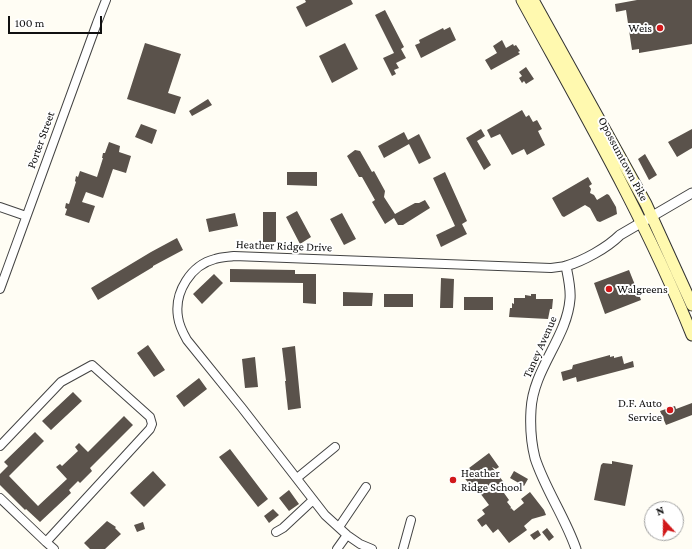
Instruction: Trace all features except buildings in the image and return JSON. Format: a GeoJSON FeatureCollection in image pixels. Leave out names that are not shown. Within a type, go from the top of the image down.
{"type":"FeatureCollection","features":[{"type":"Feature","properties":{"kind":"main road","name":"Opossumtown Pike"},"geometry":{"type":"LineString","coordinates":[[522,0],[647,219],[692,305]]}},
{"type":"Feature","properties":{"kind":"main road","name":"Opossumtown Pike"},"geometry":{"type":"LineString","coordinates":[[533,0],[646,204],[647,219],[692,335]]}},
{"type":"Feature","properties":{"kind":"street","name":"Porter Street"},"geometry":{"type":"LineString","coordinates":[[0,288],[106,0]]}},
{"type":"Feature","properties":{"kind":"street"},"geometry":{"type":"LineString","coordinates":[[566,266],[576,257],[612,236],[620,235],[692,193]]}},
{"type":"Feature","properties":{"kind":"street"},"geometry":{"type":"LineString","coordinates":[[0,207],[26,216]]}},
{"type":"Feature","properties":{"kind":"street","name":"Heather Ridge Drive"},"geometry":{"type":"LineString","coordinates":[[372,549],[360,544],[325,515],[187,340],[180,328],[178,315],[178,304],[183,285],[194,271],[204,263],[215,259],[234,256],[551,268],[566,266]]}},
{"type":"Feature","properties":{"kind":"street","name":"Taney Avenue"},"geometry":{"type":"LineString","coordinates":[[566,266],[570,297],[569,307],[567,316],[543,367],[533,394],[531,409],[531,434],[533,449],[538,466],[570,533],[576,549]]}},
{"type":"Feature","properties":{"kind":"street"},"geometry":{"type":"LineString","coordinates":[[0,446],[60,382],[92,365],[150,417],[152,424],[150,429],[46,542]]}},
{"type":"Feature","properties":{"kind":"street"},"geometry":{"type":"LineString","coordinates":[[297,478],[335,446]]}},
{"type":"Feature","properties":{"kind":"street"},"geometry":{"type":"LineString","coordinates":[[338,527],[366,487]]}},
{"type":"Feature","properties":{"kind":"street"},"geometry":{"type":"LineString","coordinates":[[0,498],[54,549]]}},
{"type":"Feature","properties":{"kind":"street"},"geometry":{"type":"LineString","coordinates":[[276,532],[283,528],[313,500]]}},
{"type":"Feature","properties":{"kind":"street"},"geometry":{"type":"LineString","coordinates":[[403,549],[412,520]]}},
{"type":"Feature","properties":{"kind":"street"},"geometry":{"type":"LineString","coordinates":[[338,549],[348,535]]}},
{"type":"Feature","properties":{"kind":"place","name":"Weis"},"geometry":{"type":"Point","coordinates":[660,28]}},
{"type":"Feature","properties":{"kind":"place","name":"Walgreens"},"geometry":{"type":"Point","coordinates":[609,289]}},
{"type":"Feature","properties":{"kind":"place","name":"D.F. Auto Service"},"geometry":{"type":"Point","coordinates":[670,410]}},
{"type":"Feature","properties":{"kind":"place","name":"Heather Ridge School"},"geometry":{"type":"Point","coordinates":[453,480]}}]}
